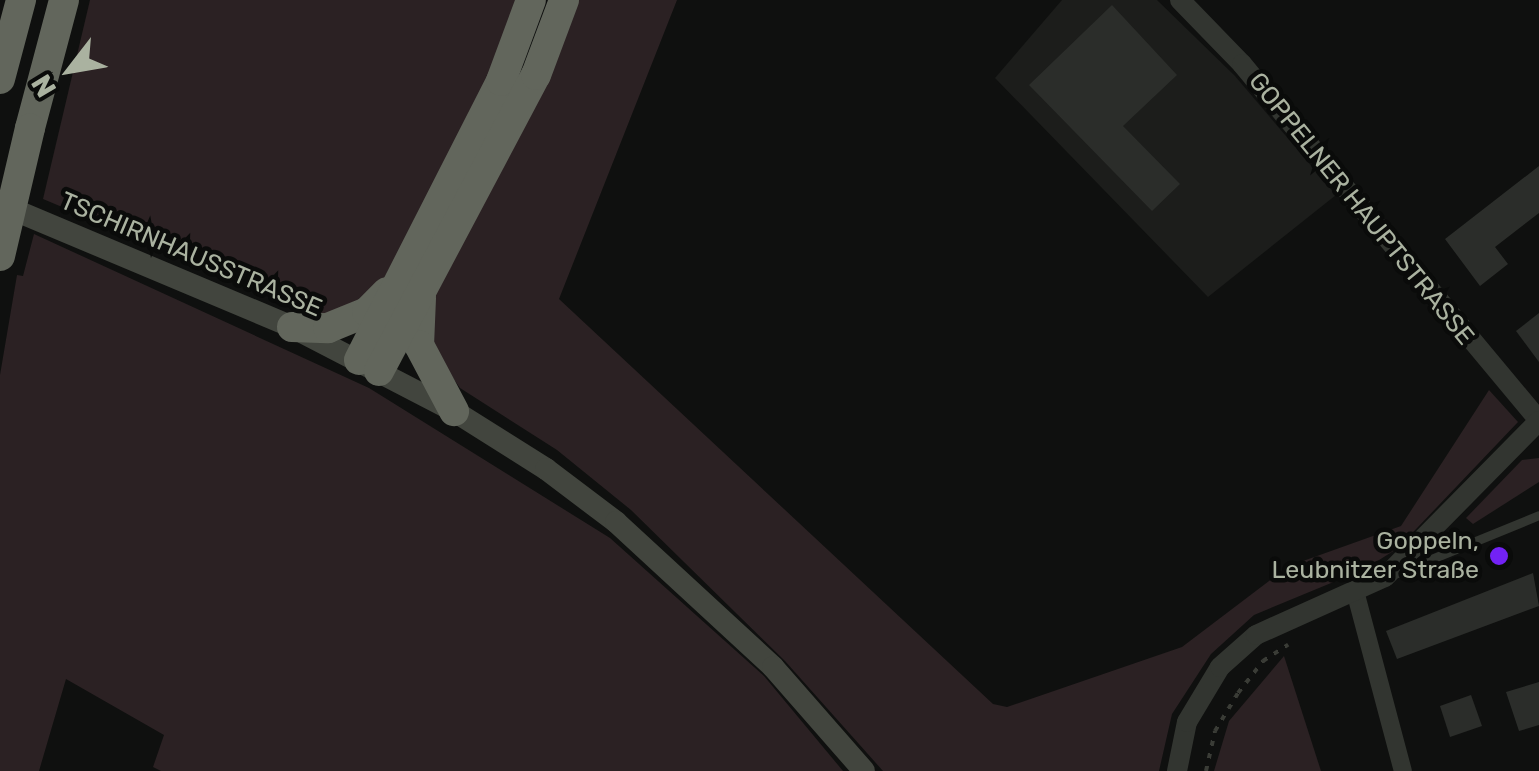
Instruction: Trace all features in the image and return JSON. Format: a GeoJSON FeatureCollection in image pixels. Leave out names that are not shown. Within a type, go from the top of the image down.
{"type":"FeatureCollection","features":[{"type":"Feature","properties":{"kind":"highway"},"geometry":{"type":"LineString","coordinates":[[0,79],[21,0]]}},
{"type":"Feature","properties":{"kind":"highway"},"geometry":{"type":"LineString","coordinates":[[0,256],[64,0]]}},
{"type":"Feature","properties":{"kind":"highway"},"geometry":{"type":"LineString","coordinates":[[369,366],[501,81],[531,0]]}},
{"type":"Feature","properties":{"kind":"highway"},"geometry":{"type":"LineString","coordinates":[[292,327],[328,328],[367,312],[410,283],[536,75],[564,0]]}},
{"type":"Feature","properties":{"kind":"highway"},"geometry":{"type":"LineString","coordinates":[[410,283],[420,345],[454,411]]}},
{"type":"Feature","properties":{"kind":"main road","name":"TSCHIRNHAUSSTRASSE"},"geometry":{"type":"LineString","coordinates":[[0,204],[292,327],[454,411],[616,522],[773,666],[864,771]]}},
{"type":"Feature","properties":{"kind":"street","name":"GOPPELNER HAUPTSTRASSE"},"geometry":{"type":"LineString","coordinates":[[1180,0],[1254,79],[1539,421]]}},
{"type":"Feature","properties":{"kind":"street"},"geometry":{"type":"LineString","coordinates":[[1176,771],[1187,722],[1220,667],[1256,635],[1385,577],[1539,421]]}},
{"type":"Feature","properties":{"kind":"street"},"geometry":{"type":"LineString","coordinates":[[1354,591],[1403,771]]}},
{"type":"Feature","properties":{"kind":"lane"},"geometry":{"type":"LineString","coordinates":[[1385,577],[1539,515]]}},
{"type":"Feature","properties":{"kind":"path"},"geometry":{"type":"LineString","coordinates":[[1206,771],[1214,731],[1238,693],[1264,661],[1302,636]]}},
{"type":"Feature","properties":{"kind":"shaded area"},"geometry":{"type":"Polygon","coordinates":[[[90,0],[523,0],[489,86],[377,291],[360,307],[320,315],[43,199],[90,0]]]}},
{"type":"Feature","properties":{"kind":"shaded area"},"geometry":{"type":"Polygon","coordinates":[[[575,0],[677,0],[559,299],[993,704],[1007,707],[1182,647],[1289,566],[1401,526],[1489,390],[1518,422],[1398,548],[1365,569],[1254,615],[1211,654],[1172,714],[1159,771],[883,771],[785,661],[631,510],[557,450],[460,388],[429,344],[436,282],[575,0]]]}},
{"type":"Feature","properties":{"kind":"shaded area"},"geometry":{"type":"Polygon","coordinates":[[[1062,0],[1157,0],[1235,76],[1336,195],[1208,297],[995,78],[1062,0]]]}},
{"type":"Feature","properties":{"kind":"shaded area"},"geometry":{"type":"Polygon","coordinates":[[[34,234],[369,388],[610,538],[764,676],[843,771],[161,771],[153,767],[164,735],[66,679],[39,771],[0,771],[0,375],[17,275],[23,276],[34,234]]]}},
{"type":"Feature","properties":{"kind":"shaded area"},"geometry":{"type":"Polygon","coordinates":[[[1539,458],[1539,482],[1473,524],[1466,518],[1522,460],[1539,458]]]}},
{"type":"Feature","properties":{"kind":"shaded area"},"geometry":{"type":"Polygon","coordinates":[[[1284,656],[1321,771],[1214,771],[1229,721],[1284,656]]]}},
{"type":"Feature","properties":{"kind":"building"},"geometry":{"type":"Polygon","coordinates":[[[1112,5],[1177,75],[1123,126],[1180,184],[1152,211],[1029,85],[1112,5]]]}},
{"type":"Feature","properties":{"kind":"building"},"geometry":{"type":"Polygon","coordinates":[[[1539,166],[1539,213],[1495,247],[1508,264],[1480,286],[1445,239],[1539,166]]]}},
{"type":"Feature","properties":{"kind":"building"},"geometry":{"type":"Polygon","coordinates":[[[1539,313],[1539,362],[1516,331],[1539,313]]]}},
{"type":"Feature","properties":{"kind":"building"},"geometry":{"type":"Polygon","coordinates":[[[1533,573],[1539,606],[1397,659],[1386,631],[1533,573]]]}},
{"type":"Feature","properties":{"kind":"building"},"geometry":{"type":"Polygon","coordinates":[[[1539,682],[1539,725],[1519,731],[1506,692],[1539,682]]]}},
{"type":"Feature","properties":{"kind":"building"},"geometry":{"type":"Polygon","coordinates":[[[1471,695],[1482,726],[1450,737],[1440,706],[1471,695]]]}},
{"type":"Feature","properties":{"kind":"place","name":"Goppeln, Leubnitzer Straße"},"geometry":{"type":"Point","coordinates":[1499,556]}}]}
